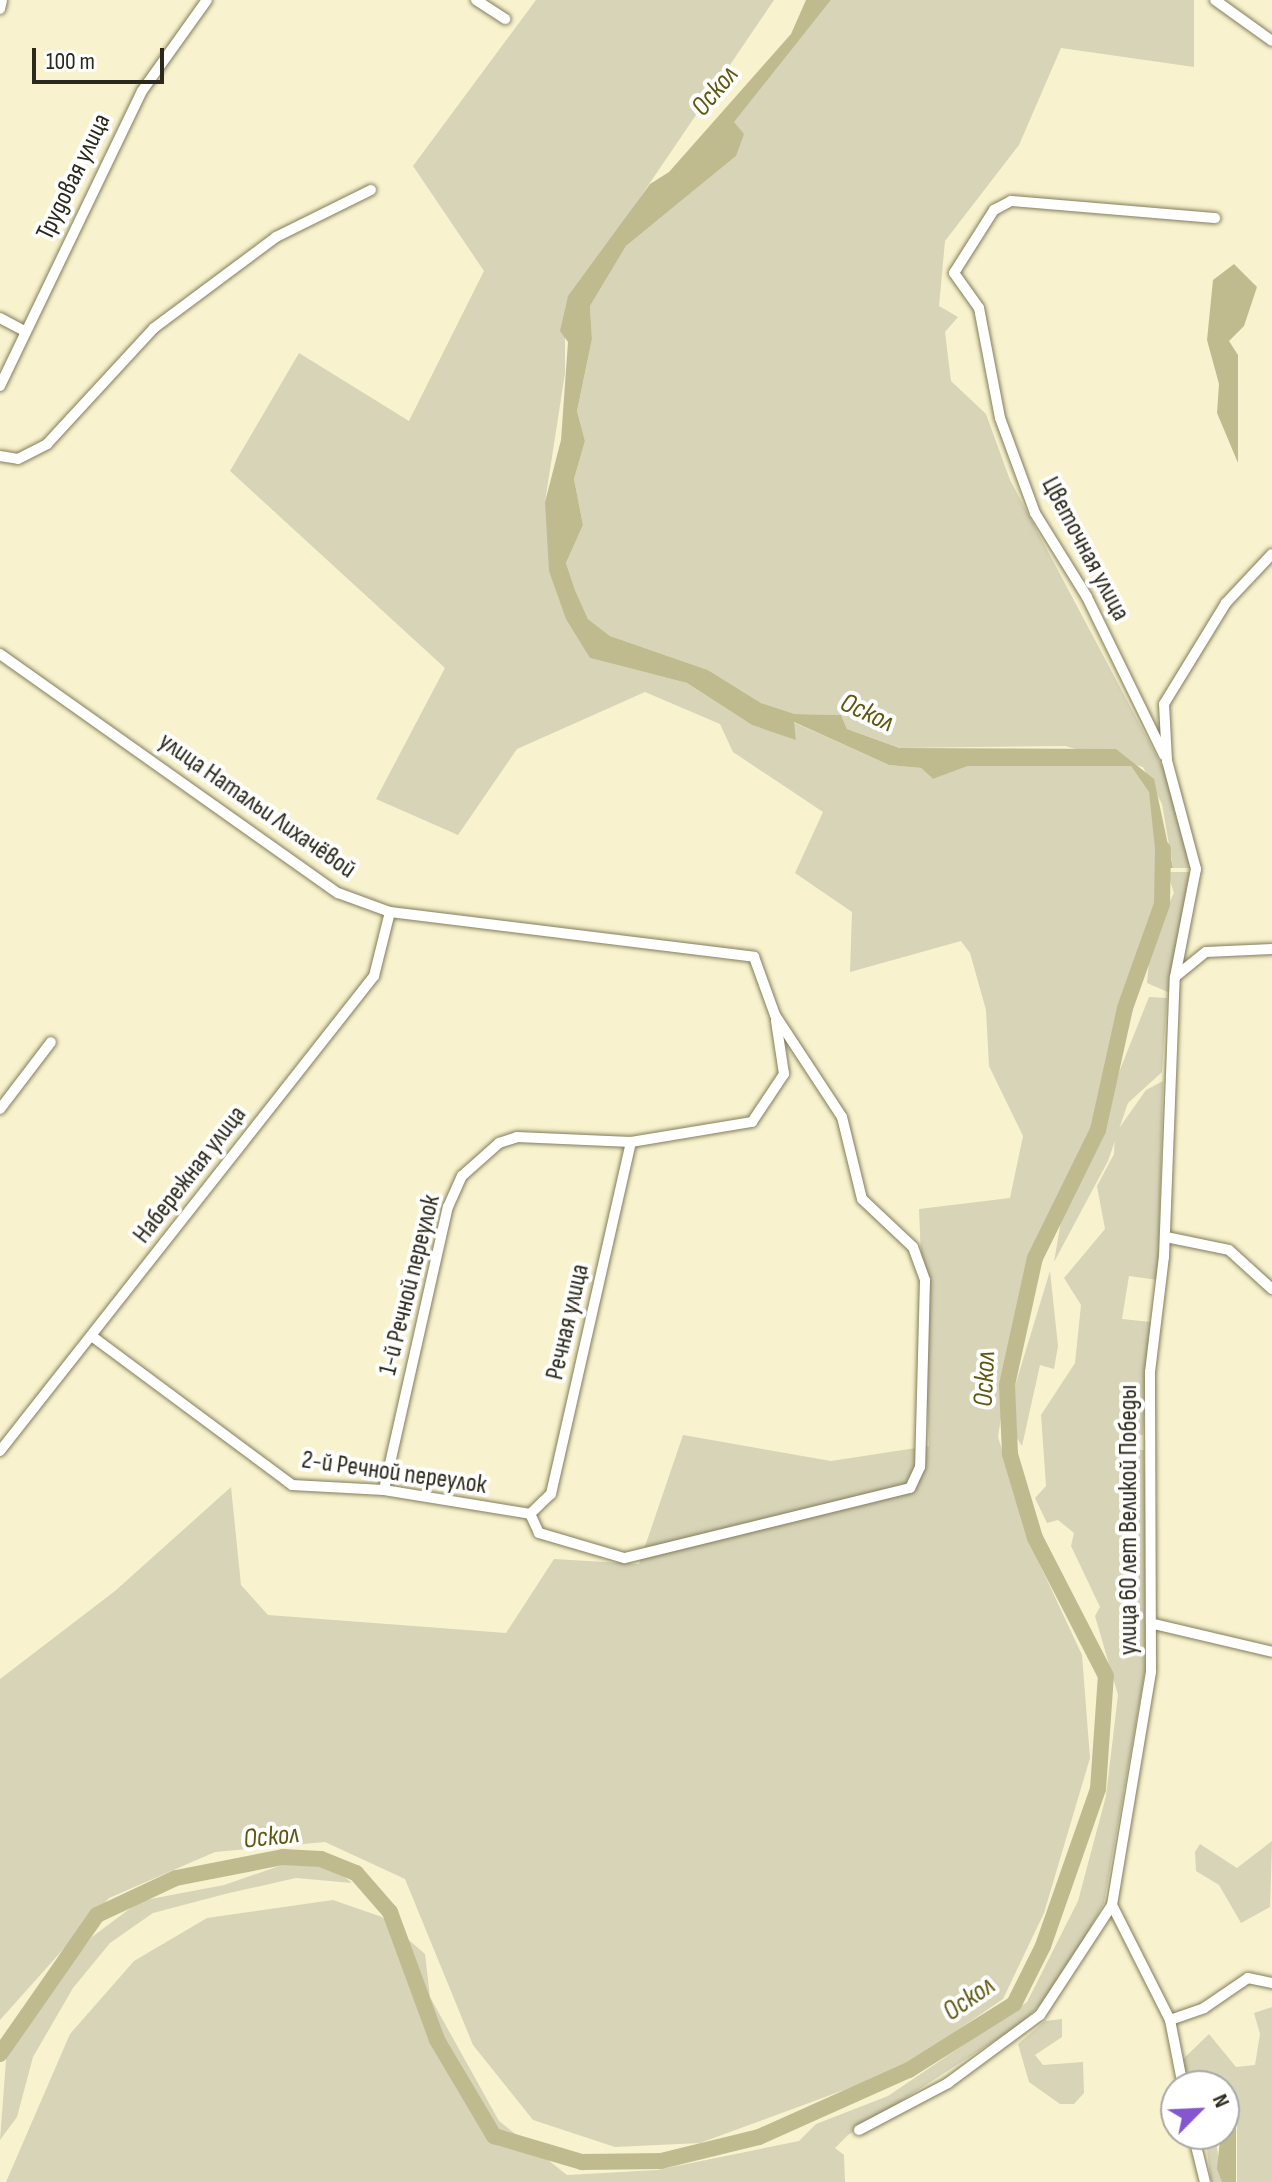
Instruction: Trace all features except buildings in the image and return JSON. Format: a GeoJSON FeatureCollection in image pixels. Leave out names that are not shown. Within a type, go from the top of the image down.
{"type":"FeatureCollection","features":[{"type":"Feature","properties":{"kind":"street"},"geometry":{"type":"LineString","coordinates":[[0,9],[2,0]]}},
{"type":"Feature","properties":{"kind":"street","name":"Трудовая улица"},"geometry":{"type":"LineString","coordinates":[[0,386],[142,91],[207,0]]}},
{"type":"Feature","properties":{"kind":"street"},"geometry":{"type":"LineString","coordinates":[[476,0],[505,19]]}},
{"type":"Feature","properties":{"kind":"street"},"geometry":{"type":"LineString","coordinates":[[1215,0],[1272,41]]}},
{"type":"Feature","properties":{"kind":"street"},"geometry":{"type":"LineString","coordinates":[[0,456],[18,459],[47,444],[154,328],[276,237],[371,190]]}},
{"type":"Feature","properties":{"kind":"street","name":"Цветочная улица"},"geometry":{"type":"LineString","coordinates":[[1167,761],[1035,513],[1000,418],[979,308],[954,273],[994,210],[1011,201],[1215,218]]}},
{"type":"Feature","properties":{"kind":"street"},"geometry":{"type":"LineString","coordinates":[[0,318],[24,331]]}},
{"type":"Feature","properties":{"kind":"street"},"geometry":{"type":"LineString","coordinates":[[1143,712],[1164,704],[1226,603],[1270,555]]}},
{"type":"Feature","properties":{"kind":"street","name":"улица Натальи Лихачёвой"},"geometry":{"type":"LineString","coordinates":[[0,654],[338,893],[390,912],[754,957],[775,1015]]}},
{"type":"Feature","properties":{"kind":"street","name":"улица 60 лет Великой Победы"},"geometry":{"type":"LineString","coordinates":[[859,2130],[948,2083],[1040,2015],[1112,1905],[1154,1624],[1150,1372],[1166,1237],[1175,977],[1196,869],[1167,761],[1164,704]]}},
{"type":"Feature","properties":{"kind":"street","name":"Набережная улица"},"geometry":{"type":"LineString","coordinates":[[0,1451],[93,1337],[374,976],[390,912]]}},
{"type":"Feature","properties":{"kind":"street"},"geometry":{"type":"LineString","coordinates":[[1175,977],[1206,952],[1272,949]]}},
{"type":"Feature","properties":{"kind":"street"},"geometry":{"type":"LineString","coordinates":[[530,1514],[539,1533],[624,1558],[910,1488],[924,1428],[921,1269],[913,1247],[862,1199],[842,1117],[775,1015]]}},
{"type":"Feature","properties":{"kind":"street","name":"1-й Речной переулок"},"geometry":{"type":"LineString","coordinates":[[384,1490],[448,1207],[462,1176],[499,1143],[517,1137],[631,1142],[752,1122],[784,1074],[775,1015]]}},
{"type":"Feature","properties":{"kind":"street"},"geometry":{"type":"LineString","coordinates":[[0,1109],[51,1042]]}},
{"type":"Feature","properties":{"kind":"street","name":"Речная улица"},"geometry":{"type":"LineString","coordinates":[[530,1514],[543,1509],[631,1142]]}},
{"type":"Feature","properties":{"kind":"street"},"geometry":{"type":"LineString","coordinates":[[1166,1237],[1229,1250],[1272,1289]]}},
{"type":"Feature","properties":{"kind":"street","name":"2-й Речной переулок"},"geometry":{"type":"LineString","coordinates":[[93,1337],[292,1485],[384,1490],[530,1514]]}},
{"type":"Feature","properties":{"kind":"street"},"geometry":{"type":"LineString","coordinates":[[1154,1624],[1272,1652]]}},
{"type":"Feature","properties":{"kind":"street"},"geometry":{"type":"LineString","coordinates":[[1112,1905],[1170,2020],[1180,2070]]}},
{"type":"Feature","properties":{"kind":"street"},"geometry":{"type":"LineString","coordinates":[[1170,2020],[1248,1978],[1272,1983]]}},
{"type":"Feature","properties":{"kind":"street"},"geometry":{"type":"LineString","coordinates":[[1197,2150],[1205,2182]]}},
{"type":"Feature","properties":{"kind":"shaded area"},"geometry":{"type":"Polygon","coordinates":[[[536,0],[774,0],[565,308],[565,373],[545,502],[590,658],[687,683],[752,725],[796,739],[793,722],[889,765],[921,768],[933,779],[968,766],[1131,766],[1149,791],[1158,840],[1162,904],[1125,1008],[1098,1130],[1035,1258],[1016,1318],[998,1437],[1034,1552],[1082,1655],[1090,1758],[1044,1913],[1003,1999],[901,2069],[700,2143],[615,2147],[533,2120],[473,2045],[405,1879],[325,1842],[215,1852],[109,1898],[0,2020],[0,1679],[115,1591],[231,1487],[241,1585],[268,1615],[506,1633],[554,1559],[639,1564],[683,1435],[831,1461],[929,1446],[919,1209],[1010,1198],[1023,1136],[989,1066],[986,1010],[970,953],[961,941],[850,972],[852,912],[795,873],[823,812],[733,752],[720,724],[645,692],[517,749],[458,835],[376,799],[445,668],[230,471],[299,353],[409,421],[484,271],[413,166],[536,0]]]}},
{"type":"Feature","properties":{"kind":"shaded area"},"geometry":{"type":"Polygon","coordinates":[[[806,0],[831,0],[734,122],[744,134],[736,156],[626,246],[590,306],[592,339],[577,411],[585,441],[574,479],[583,525],[566,563],[575,590],[588,619],[610,636],[708,670],[761,703],[795,714],[841,715],[847,729],[900,748],[1116,749],[1154,779],[1173,868],[1157,868],[1149,792],[1131,766],[968,766],[933,779],[921,768],[889,765],[794,722],[796,740],[752,725],[687,683],[590,658],[566,619],[549,571],[545,502],[561,440],[568,342],[560,331],[568,296],[650,184],[669,172],[791,34],[806,0]]]}},
{"type":"Feature","properties":{"kind":"shaded area"},"geometry":{"type":"Polygon","coordinates":[[[831,0],[1194,0],[1194,67],[1061,48],[1019,145],[945,241],[939,306],[958,317],[945,332],[951,381],[986,414],[1010,480],[1173,787],[1192,868],[1173,868],[1162,804],[1143,767],[1065,746],[901,748],[847,729],[841,715],[795,714],[761,703],[708,670],[610,636],[588,619],[575,590],[566,563],[583,525],[574,479],[585,441],[577,411],[592,339],[590,306],[626,246],[736,156],[733,122],[831,0]]]}},
{"type":"Feature","properties":{"kind":"shaded area"},"geometry":{"type":"Polygon","coordinates":[[[1234,264],[1257,287],[1244,326],[1229,341],[1238,355],[1238,463],[1217,413],[1219,384],[1207,340],[1213,280],[1234,264]]]}},
{"type":"Feature","properties":{"kind":"shaded area"},"geometry":{"type":"Polygon","coordinates":[[[1167,872],[1194,872],[1196,898],[1170,993],[1147,983],[1151,939],[1174,893],[1167,872]]]}},
{"type":"Feature","properties":{"kind":"shaded area"},"geometry":{"type":"Polygon","coordinates":[[[1149,997],[1167,998],[1162,1072],[1128,1103],[1108,1161],[1054,1262],[1062,1215],[1149,997]]]}},
{"type":"Feature","properties":{"kind":"shaded area"},"geometry":{"type":"Polygon","coordinates":[[[1163,1081],[1158,1280],[1129,1276],[1122,1319],[1151,1322],[1143,1435],[1134,1435],[1135,1450],[1144,1450],[1148,1654],[1104,1903],[1057,1987],[1022,2023],[848,2135],[835,2148],[844,2155],[845,2182],[6,2182],[70,2034],[134,1961],[207,1918],[333,1900],[382,1917],[425,1954],[430,1997],[499,2121],[567,2175],[657,2170],[799,2141],[816,2124],[888,2096],[1027,2002],[1078,1901],[1106,1796],[1118,1695],[1095,1616],[1100,1607],[1071,1546],[1074,1533],[1058,1520],[1047,1523],[1035,1498],[1046,1486],[1041,1415],[1075,1363],[1081,1305],[1064,1278],[1105,1229],[1097,1186],[1114,1154],[1115,1134],[1146,1090],[1163,1081]]]}},
{"type":"Feature","properties":{"kind":"shaded area"},"geometry":{"type":"Polygon","coordinates":[[[1050,1271],[1058,1346],[1054,1369],[1040,1365],[1022,1446],[1013,1432],[1014,1389],[1050,1271]]]}},
{"type":"Feature","properties":{"kind":"shaded area"},"geometry":{"type":"Polygon","coordinates":[[[1272,1841],[1270,1907],[1241,1923],[1219,1885],[1196,1871],[1195,1852],[1200,1844],[1237,1868],[1272,1841]]]}},
{"type":"Feature","properties":{"kind":"shaded area"},"geometry":{"type":"Polygon","coordinates":[[[288,1863],[330,1866],[352,1883],[296,1878],[229,1893],[153,1913],[110,1943],[73,1988],[33,2057],[17,2117],[0,2140],[7,2047],[92,1937],[140,1901],[224,1885],[288,1863]]]}},
{"type":"Feature","properties":{"kind":"shaded area"},"geometry":{"type":"Polygon","coordinates":[[[1272,2007],[1272,2182],[1237,2182],[1240,2070],[1184,2070],[1178,2064],[1209,2034],[1236,2067],[1255,2065],[1260,2034],[1254,2013],[1272,2007]]]}},
{"type":"Feature","properties":{"kind":"shaded area"},"geometry":{"type":"Polygon","coordinates":[[[1062,2019],[1062,2037],[1035,2055],[1043,2065],[1083,2062],[1084,2093],[1074,2104],[1060,2104],[1029,2082],[1018,2044],[1045,2021],[1062,2019]]]}},
{"type":"Feature","properties":{"kind":"shaded area"},"geometry":{"type":"Polygon","coordinates":[[[1207,2150],[1217,2150],[1222,2182],[1211,2182],[1207,2150]]]}},
{"type":"Feature","properties":{"kind":"shaded area"},"geometry":{"type":"Polygon","coordinates":[[[1219,2150],[1236,2150],[1236,2182],[1222,2182],[1217,2169],[1219,2150]]]}},
{"type":"Feature","properties":{"kind":"waterway","name":"Оскол"},"geometry":{"type":"LineString","coordinates":[[0,2054],[97,1915],[176,1878],[283,1857],[321,1859],[356,1873],[390,1912],[437,2040],[494,2136],[582,2162],[661,2161],[759,2137],[909,2070],[1014,2004],[1043,1946],[1098,1789],[1106,1676],[1035,1538],[1010,1454],[1007,1385],[1035,1258],[1098,1130],[1125,1008],[1162,904],[1163,849]]}}]}
